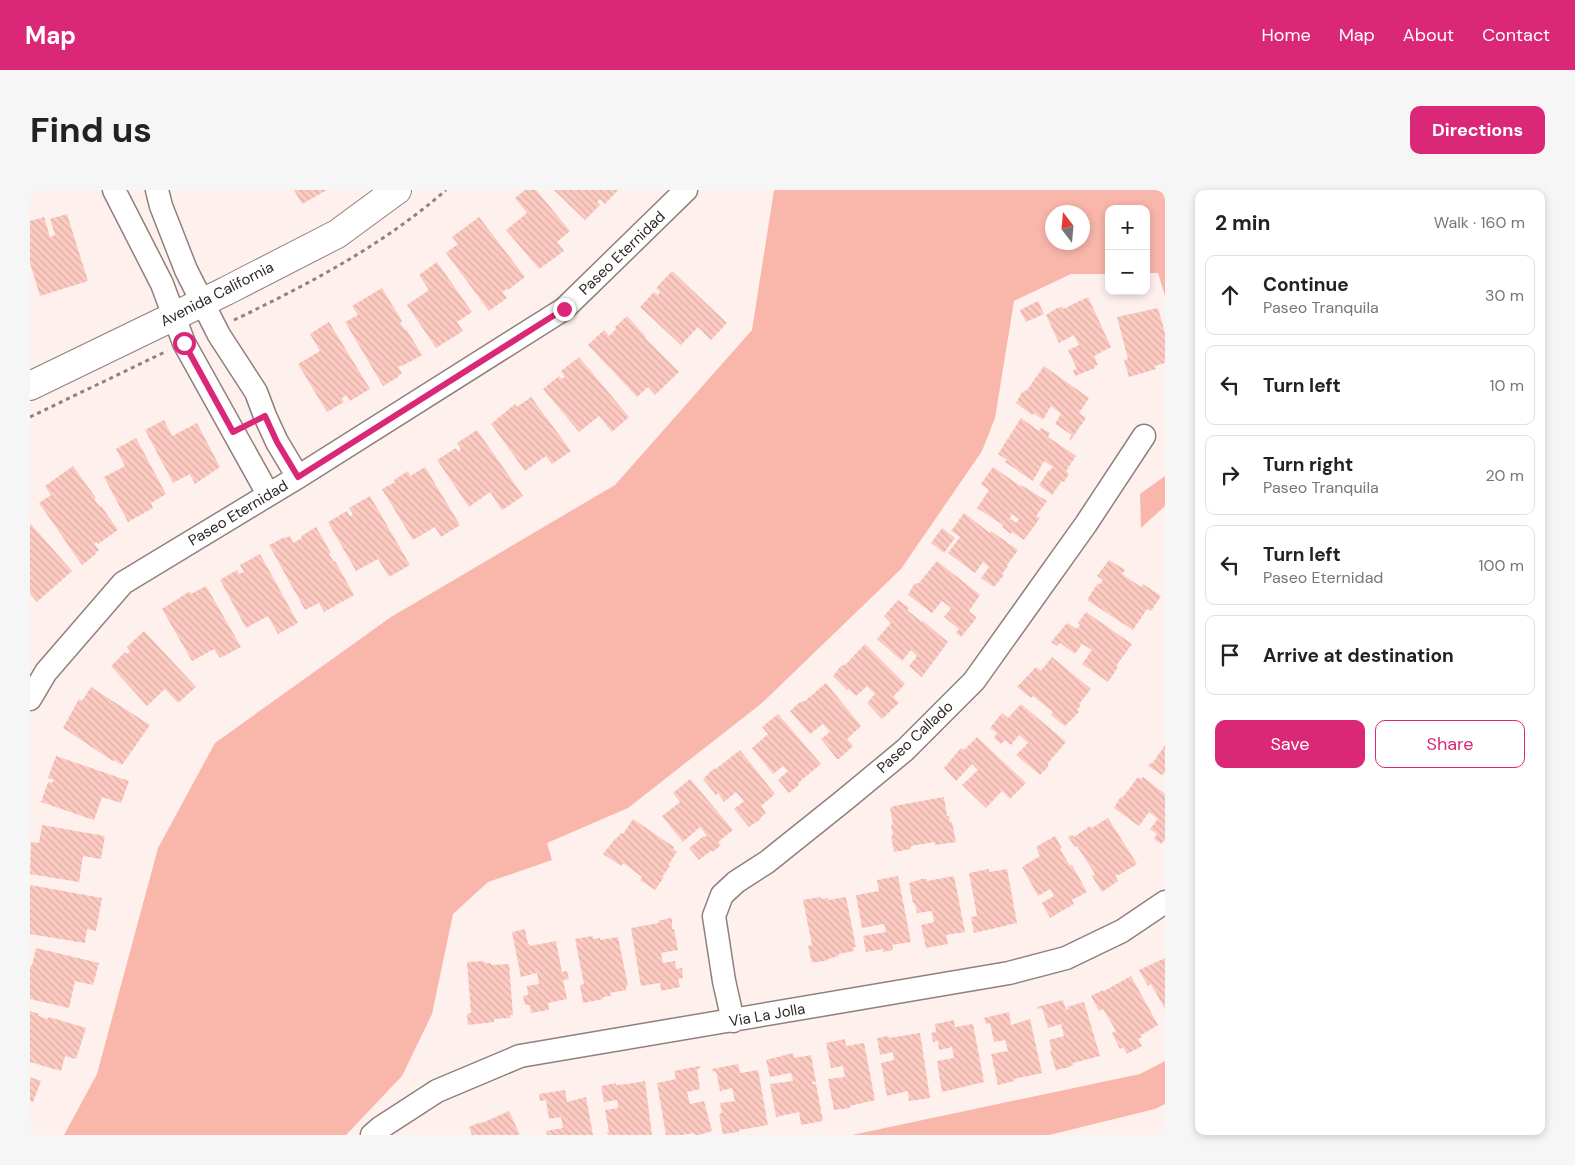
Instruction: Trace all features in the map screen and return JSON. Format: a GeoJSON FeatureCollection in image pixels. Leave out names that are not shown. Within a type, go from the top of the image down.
{"type":"FeatureCollection","features":[{"type":"Feature","properties":{"kind":"street"},"geometry":{"type":"LineString","coordinates":[[114,190],[162,284],[184,343],[268,494]]}},
{"type":"Feature","properties":{"kind":"street"},"geometry":{"type":"LineString","coordinates":[[157,190],[161,206],[186,270],[219,335],[256,392],[277,442],[298,477]]}},
{"type":"Feature","properties":{"kind":"street","name":"Avenida California"},"geometry":{"type":"LineString","coordinates":[[30,386],[337,234],[398,190]]}},
{"type":"Feature","properties":{"kind":"street","name":"Paseo Eternidad"},"geometry":{"type":"LineString","coordinates":[[30,700],[46,672],[123,583],[298,477],[564,309],[686,190]]}},
{"type":"Feature","properties":{"kind":"street"},"geometry":{"type":"LineString","coordinates":[[233,432],[265,416]]}},
{"type":"Feature","properties":{"kind":"street","name":"Paseo Callado"},"geometry":{"type":"LineString","coordinates":[[733,1021],[724,981],[714,916],[722,895],[736,882],[767,862],[891,762],[974,681],[1086,524],[1144,436]]}},
{"type":"Feature","properties":{"kind":"street","name":"Via La Jolla"},"geometry":{"type":"LineString","coordinates":[[372,1135],[437,1091],[520,1056],[1009,973],[1066,958],[1122,932],[1165,902]]}},
{"type":"Feature","properties":{"kind":"shaded area"},"geometry":{"type":"Polygon","coordinates":[[[774,190],[1165,190],[1165,296],[1158,273],[1150,273],[1150,205],[1105,205],[1105,274],[1071,274],[1014,301],[995,418],[982,451],[901,569],[762,703],[628,808],[547,843],[552,860],[488,882],[453,914],[432,1014],[402,1076],[346,1135],[64,1135],[97,1074],[158,848],[215,743],[391,617],[615,485],[752,330],[774,190]]]}},
{"type":"Feature","properties":{"kind":"shaded area"},"geometry":{"type":"Polygon","coordinates":[[[1165,476],[1165,506],[1141,528],[1140,494],[1165,476]]]}},
{"type":"Feature","properties":{"kind":"shaded area"},"geometry":{"type":"Polygon","coordinates":[[[1165,1061],[1165,1104],[1155,1109],[1049,1135],[852,1135],[1140,1074],[1165,1061]]]}},
{"type":"Feature","properties":{"kind":"building"},"geometry":{"type":"Polygon","coordinates":[[[294,190],[327,190],[302,204],[294,190]]]}},
{"type":"Feature","properties":{"kind":"building"},"geometry":{"type":"Polygon","coordinates":[[[525,190],[536,190],[570,231],[557,242],[564,251],[539,269],[506,230],[527,213],[515,198],[525,190]]]}},
{"type":"Feature","properties":{"kind":"building"},"geometry":{"type":"Polygon","coordinates":[[[554,190],[618,190],[605,204],[600,199],[597,202],[600,205],[585,220],[554,190]]]}},
{"type":"Feature","properties":{"kind":"building"},"geometry":{"type":"Polygon","coordinates":[[[67,214],[88,281],[40,296],[30,263],[30,221],[44,217],[50,237],[55,235],[50,219],[67,214]]]}},
{"type":"Feature","properties":{"kind":"building"},"geometry":{"type":"Polygon","coordinates":[[[479,217],[525,277],[508,290],[502,292],[507,298],[489,311],[446,253],[458,244],[452,237],[479,217]]]}},
{"type":"Feature","properties":{"kind":"building"},"geometry":{"type":"Polygon","coordinates":[[[437,262],[472,312],[457,322],[463,331],[436,348],[407,305],[429,290],[419,275],[437,262]]]}},
{"type":"Feature","properties":{"kind":"building"},"geometry":{"type":"Polygon","coordinates":[[[672,271],[727,323],[711,340],[698,327],[681,345],[640,307],[654,292],[658,295],[660,292],[656,288],[672,271]]]}},
{"type":"Feature","properties":{"kind":"building"},"geometry":{"type":"Polygon","coordinates":[[[382,288],[402,321],[400,323],[406,329],[422,355],[398,367],[402,373],[383,386],[345,322],[358,315],[352,306],[382,288]]]}},
{"type":"Feature","properties":{"kind":"building"},"geometry":{"type":"Polygon","coordinates":[[[1088,297],[1111,347],[1094,356],[1098,365],[1094,366],[1095,368],[1075,376],[1073,370],[1077,369],[1068,350],[1079,345],[1074,335],[1059,343],[1046,315],[1057,308],[1062,307],[1063,309],[1088,297]]]}},
{"type":"Feature","properties":{"kind":"building"},"geometry":{"type":"Polygon","coordinates":[[[1038,301],[1044,314],[1026,322],[1020,310],[1038,301]]]}},
{"type":"Feature","properties":{"kind":"building"},"geometry":{"type":"Polygon","coordinates":[[[1158,308],[1165,333],[1165,363],[1155,366],[1156,369],[1129,377],[1124,360],[1128,359],[1117,317],[1158,308]]]}},
{"type":"Feature","properties":{"kind":"building"},"geometry":{"type":"Polygon","coordinates":[[[627,316],[645,338],[679,372],[655,395],[648,387],[637,397],[588,345],[604,330],[609,336],[616,329],[615,327],[627,316]]]}},
{"type":"Feature","properties":{"kind":"building"},"geometry":{"type":"Polygon","coordinates":[[[329,322],[370,389],[350,401],[346,395],[342,398],[344,402],[327,412],[298,364],[320,351],[310,334],[329,322]]]}},
{"type":"Feature","properties":{"kind":"building"},"geometry":{"type":"Polygon","coordinates":[[[579,357],[629,417],[612,432],[599,416],[579,432],[543,389],[559,376],[562,379],[565,377],[561,371],[579,357]]]}},
{"type":"Feature","properties":{"kind":"building"},"geometry":{"type":"Polygon","coordinates":[[[1044,366],[1089,398],[1079,413],[1086,418],[1070,441],[1069,439],[1072,435],[1055,424],[1061,414],[1051,406],[1043,420],[1034,413],[1032,415],[1016,403],[1022,392],[1027,390],[1044,366]]]}},
{"type":"Feature","properties":{"kind":"building"},"geometry":{"type":"Polygon","coordinates":[[[531,397],[571,451],[552,464],[546,456],[525,471],[491,424],[515,404],[517,407],[531,397]]]}},
{"type":"Feature","properties":{"kind":"building"},"geometry":{"type":"Polygon","coordinates":[[[1021,418],[1039,431],[1041,428],[1050,433],[1048,437],[1076,456],[1066,471],[1069,474],[1052,495],[1039,485],[1053,467],[1044,461],[1033,481],[1005,462],[1007,460],[998,454],[1021,418]]]}},
{"type":"Feature","properties":{"kind":"building"},"geometry":{"type":"Polygon","coordinates":[[[164,420],[172,436],[197,423],[220,467],[195,484],[190,474],[173,483],[145,430],[164,420]]]}},
{"type":"Feature","properties":{"kind":"building"},"geometry":{"type":"Polygon","coordinates":[[[477,430],[523,496],[502,510],[490,492],[469,507],[437,460],[456,448],[458,452],[461,449],[457,443],[477,430]]]}},
{"type":"Feature","properties":{"kind":"building"},"geometry":{"type":"Polygon","coordinates":[[[136,438],[166,494],[151,503],[153,508],[128,522],[104,477],[125,466],[116,449],[136,438]]]}},
{"type":"Feature","properties":{"kind":"building"},"geometry":{"type":"Polygon","coordinates":[[[73,466],[96,498],[94,499],[118,530],[98,544],[97,542],[94,544],[99,550],[82,565],[39,503],[51,495],[45,486],[73,466]]]}},
{"type":"Feature","properties":{"kind":"building"},"geometry":{"type":"Polygon","coordinates":[[[425,467],[460,525],[441,537],[435,527],[413,540],[382,489],[395,482],[394,480],[408,471],[410,476],[425,467]]]}},
{"type":"Feature","properties":{"kind":"building"},"geometry":{"type":"Polygon","coordinates":[[[993,467],[1020,486],[1047,501],[1036,516],[1040,518],[1024,540],[1012,532],[1011,534],[1002,527],[1003,525],[977,508],[989,490],[981,484],[993,467]],[[1012,514],[1009,520],[1011,519],[1016,523],[1019,519],[1012,514]]]}},
{"type":"Feature","properties":{"kind":"building"},"geometry":{"type":"Polygon","coordinates":[[[370,496],[410,565],[389,577],[378,559],[356,571],[328,522],[347,511],[350,516],[353,514],[349,508],[370,496]]]}},
{"type":"Feature","properties":{"kind":"building"},"geometry":{"type":"Polygon","coordinates":[[[964,513],[990,533],[991,531],[1018,550],[1007,565],[1002,574],[1004,575],[994,587],[981,578],[989,567],[983,562],[975,573],[948,553],[960,537],[951,531],[964,513]]]}},
{"type":"Feature","properties":{"kind":"building"},"geometry":{"type":"Polygon","coordinates":[[[30,523],[72,571],[37,602],[30,594],[30,523]]]}},
{"type":"Feature","properties":{"kind":"building"},"geometry":{"type":"Polygon","coordinates":[[[316,527],[331,553],[329,554],[354,595],[324,612],[319,603],[305,610],[269,545],[290,536],[293,543],[316,527]]]}},
{"type":"Feature","properties":{"kind":"building"},"geometry":{"type":"Polygon","coordinates":[[[942,528],[955,538],[944,553],[931,543],[942,528]]]}},
{"type":"Feature","properties":{"kind":"building"},"geometry":{"type":"Polygon","coordinates":[[[260,554],[298,623],[278,634],[268,616],[246,628],[220,580],[237,570],[239,574],[244,572],[240,565],[260,554]]]}},
{"type":"Feature","properties":{"kind":"building"},"geometry":{"type":"Polygon","coordinates":[[[1109,560],[1125,570],[1122,574],[1141,587],[1143,584],[1161,596],[1151,611],[1147,609],[1133,630],[1087,600],[1098,583],[1099,585],[1103,580],[1097,576],[1109,560]]]}},
{"type":"Feature","properties":{"kind":"building"},"geometry":{"type":"Polygon","coordinates":[[[937,561],[980,595],[969,611],[976,617],[975,620],[961,637],[956,633],[959,629],[944,617],[951,608],[942,601],[932,613],[908,595],[914,584],[919,583],[937,561]]]}},
{"type":"Feature","properties":{"kind":"building"},"geometry":{"type":"Polygon","coordinates":[[[206,586],[241,647],[220,658],[214,649],[192,661],[162,609],[190,591],[191,594],[206,586]]]}},
{"type":"Feature","properties":{"kind":"building"},"geometry":{"type":"Polygon","coordinates":[[[898,600],[909,608],[907,610],[948,642],[922,677],[909,666],[917,656],[911,650],[902,661],[877,639],[891,623],[884,616],[898,600]]]}},
{"type":"Feature","properties":{"kind":"building"},"geometry":{"type":"Polygon","coordinates":[[[1086,612],[1132,644],[1116,666],[1118,667],[1108,682],[1082,664],[1092,650],[1082,644],[1075,654],[1060,643],[1057,646],[1051,642],[1067,623],[1077,629],[1080,625],[1078,623],[1086,612]]]}},
{"type":"Feature","properties":{"kind":"building"},"geometry":{"type":"Polygon","coordinates":[[[144,631],[196,687],[178,703],[165,689],[147,706],[111,666],[125,652],[127,654],[130,651],[127,647],[144,631]]]}},
{"type":"Feature","properties":{"kind":"building"},"geometry":{"type":"Polygon","coordinates":[[[865,644],[905,684],[893,697],[899,703],[882,719],[867,703],[875,694],[867,686],[856,696],[833,676],[865,644]]]}},
{"type":"Feature","properties":{"kind":"building"},"geometry":{"type":"Polygon","coordinates":[[[1052,657],[1091,689],[1079,704],[1081,705],[1077,710],[1079,712],[1065,726],[1051,715],[1053,712],[1033,696],[1031,698],[1017,687],[1036,667],[1041,671],[1052,657]]]}},
{"type":"Feature","properties":{"kind":"building"},"geometry":{"type":"Polygon","coordinates":[[[826,683],[861,726],[847,739],[853,746],[839,759],[821,739],[830,732],[823,724],[810,734],[790,711],[826,683]]]}},
{"type":"Feature","properties":{"kind":"building"},"geometry":{"type":"Polygon","coordinates":[[[91,687],[150,725],[122,765],[63,728],[79,699],[82,701],[91,687]]]}},
{"type":"Feature","properties":{"kind":"building"},"geometry":{"type":"Polygon","coordinates":[[[1021,704],[1066,742],[1040,775],[1016,755],[1028,743],[1019,735],[1011,745],[1005,740],[1001,744],[994,738],[997,733],[990,728],[1002,713],[1008,718],[1021,704]]]}},
{"type":"Feature","properties":{"kind":"building"},"geometry":{"type":"Polygon","coordinates":[[[778,714],[821,764],[789,793],[778,780],[788,771],[783,766],[773,774],[752,748],[768,734],[762,727],[778,714]]]}},
{"type":"Feature","properties":{"kind":"building"},"geometry":{"type":"Polygon","coordinates":[[[977,737],[1026,783],[1010,799],[1002,791],[986,808],[962,785],[978,770],[972,764],[956,781],[944,768],[961,748],[964,750],[977,737]]]}},
{"type":"Feature","properties":{"kind":"building"},"geometry":{"type":"Polygon","coordinates":[[[1165,745],[1165,773],[1162,775],[1148,766],[1150,763],[1152,764],[1165,745]]]}},
{"type":"Feature","properties":{"kind":"building"},"geometry":{"type":"Polygon","coordinates":[[[740,750],[775,794],[761,806],[766,813],[749,827],[734,809],[744,801],[736,792],[724,802],[718,793],[716,795],[703,779],[712,770],[740,750]]]}},
{"type":"Feature","properties":{"kind":"building"},"geometry":{"type":"Polygon","coordinates":[[[56,756],[129,781],[121,803],[102,797],[94,820],[41,802],[48,782],[52,783],[54,780],[48,778],[56,756]]]}},
{"type":"Feature","properties":{"kind":"building"},"geometry":{"type":"Polygon","coordinates":[[[1138,777],[1141,779],[1143,777],[1165,794],[1165,840],[1161,844],[1154,839],[1157,834],[1150,829],[1158,819],[1149,812],[1139,826],[1114,808],[1138,777]]]}},
{"type":"Feature","properties":{"kind":"building"},"geometry":{"type":"Polygon","coordinates":[[[690,779],[733,830],[718,842],[721,845],[699,860],[689,848],[704,836],[707,836],[700,827],[683,842],[662,816],[680,802],[673,793],[690,779]]]}},
{"type":"Feature","properties":{"kind":"building"},"geometry":{"type":"Polygon","coordinates":[[[944,797],[947,816],[949,816],[950,822],[952,822],[956,842],[935,845],[934,842],[911,846],[911,849],[894,852],[891,836],[893,835],[891,825],[893,824],[890,808],[944,797]]]}},
{"type":"Feature","properties":{"kind":"building"},"geometry":{"type":"Polygon","coordinates":[[[1108,818],[1137,864],[1115,876],[1118,881],[1102,892],[1092,876],[1095,874],[1077,846],[1075,847],[1068,837],[1072,835],[1074,837],[1090,826],[1092,828],[1108,818]]]}},
{"type":"Feature","properties":{"kind":"building"},"geometry":{"type":"Polygon","coordinates":[[[633,819],[674,847],[673,849],[677,852],[655,890],[640,880],[642,877],[623,863],[621,866],[603,854],[621,833],[623,834],[633,819]]]}},
{"type":"Feature","properties":{"kind":"building"},"geometry":{"type":"Polygon","coordinates":[[[42,825],[105,836],[101,859],[83,856],[79,882],[30,874],[31,842],[39,843],[42,825]]]}},
{"type":"Feature","properties":{"kind":"building"},"geometry":{"type":"Polygon","coordinates":[[[1055,836],[1062,848],[1060,849],[1070,866],[1072,865],[1087,892],[1072,900],[1074,904],[1050,918],[1042,903],[1054,896],[1050,889],[1038,896],[1022,867],[1040,856],[1036,847],[1055,836]]]}},
{"type":"Feature","properties":{"kind":"building"},"geometry":{"type":"Polygon","coordinates":[[[989,869],[989,872],[1007,869],[1017,923],[974,933],[971,917],[977,916],[969,873],[989,869]]]}},
{"type":"Feature","properties":{"kind":"building"},"geometry":{"type":"Polygon","coordinates":[[[898,876],[911,942],[892,945],[893,950],[883,952],[883,949],[866,952],[863,936],[886,932],[884,924],[862,928],[856,895],[879,891],[877,880],[898,876]]]}},
{"type":"Feature","properties":{"kind":"building"},"geometry":{"type":"Polygon","coordinates":[[[954,876],[965,932],[946,935],[948,944],[926,948],[921,925],[934,922],[932,911],[917,913],[909,883],[922,879],[927,879],[927,881],[954,876]]]}},
{"type":"Feature","properties":{"kind":"building"},"geometry":{"type":"Polygon","coordinates":[[[30,885],[102,898],[96,931],[87,929],[85,943],[30,934],[30,885]]]}},
{"type":"Feature","properties":{"kind":"building"},"geometry":{"type":"Polygon","coordinates":[[[821,897],[821,899],[828,898],[828,900],[846,897],[856,947],[853,947],[854,951],[838,954],[839,956],[828,960],[812,963],[808,946],[812,945],[803,900],[821,897]]]}},
{"type":"Feature","properties":{"kind":"building"},"geometry":{"type":"Polygon","coordinates":[[[672,919],[672,929],[674,929],[678,950],[661,953],[663,963],[675,961],[676,969],[682,968],[683,978],[678,979],[680,987],[661,991],[660,983],[641,986],[631,928],[659,923],[658,921],[672,919]]]}},
{"type":"Feature","properties":{"kind":"building"},"geometry":{"type":"Polygon","coordinates":[[[525,929],[530,946],[556,941],[562,972],[567,971],[569,979],[563,980],[567,999],[548,1003],[549,1010],[531,1013],[530,1005],[525,1005],[523,996],[528,995],[527,986],[539,984],[537,973],[521,977],[512,932],[525,929]]]}},
{"type":"Feature","properties":{"kind":"building"},"geometry":{"type":"Polygon","coordinates":[[[593,936],[593,939],[600,938],[600,940],[618,937],[628,986],[626,986],[626,990],[610,993],[611,996],[583,1003],[580,985],[584,984],[575,939],[593,936]]]}},
{"type":"Feature","properties":{"kind":"building"},"geometry":{"type":"Polygon","coordinates":[[[36,948],[99,963],[93,985],[75,981],[69,1008],[30,999],[30,965],[32,966],[36,948]]]}},
{"type":"Feature","properties":{"kind":"building"},"geometry":{"type":"Polygon","coordinates":[[[1165,958],[1165,1009],[1151,984],[1148,986],[1139,970],[1165,958]]]}},
{"type":"Feature","properties":{"kind":"building"},"geometry":{"type":"Polygon","coordinates":[[[484,961],[485,963],[491,963],[491,965],[509,964],[513,1015],[510,1015],[510,1018],[494,1019],[494,1022],[468,1025],[467,1014],[471,1013],[467,962],[484,961]]]}},
{"type":"Feature","properties":{"kind":"building"},"geometry":{"type":"Polygon","coordinates":[[[1131,976],[1158,1025],[1141,1035],[1142,1037],[1138,1039],[1142,1046],[1127,1054],[1123,1047],[1120,1049],[1112,1033],[1116,1031],[1103,1009],[1099,1011],[1091,996],[1131,976]]]}},
{"type":"Feature","properties":{"kind":"building"},"geometry":{"type":"Polygon","coordinates":[[[1063,1000],[1066,1010],[1068,1009],[1067,1007],[1084,1002],[1100,1056],[1073,1063],[1070,1067],[1056,1070],[1050,1051],[1052,1050],[1049,1040],[1064,1036],[1061,1024],[1048,1028],[1042,1008],[1038,1009],[1037,1007],[1063,1000]]]}},
{"type":"Feature","properties":{"kind":"building"},"geometry":{"type":"Polygon","coordinates":[[[30,1011],[39,1014],[38,1016],[48,1019],[49,1017],[86,1028],[76,1059],[65,1056],[61,1071],[30,1062],[30,1011]]]}},
{"type":"Feature","properties":{"kind":"building"},"geometry":{"type":"Polygon","coordinates":[[[1009,1012],[1011,1025],[1030,1019],[1042,1073],[1014,1079],[1014,1081],[998,1085],[991,1054],[1008,1051],[1005,1040],[994,1042],[990,1023],[986,1024],[984,1018],[1009,1012]]]}},
{"type":"Feature","properties":{"kind":"building"},"geometry":{"type":"Polygon","coordinates":[[[954,1020],[955,1027],[973,1024],[984,1082],[942,1092],[937,1061],[954,1058],[952,1047],[939,1050],[938,1041],[933,1042],[931,1033],[936,1032],[935,1024],[954,1020]]]}},
{"type":"Feature","properties":{"kind":"building"},"geometry":{"type":"Polygon","coordinates":[[[920,1033],[930,1098],[909,1101],[908,1091],[887,1096],[881,1063],[894,1060],[893,1052],[880,1055],[877,1038],[920,1033]]]}},
{"type":"Feature","properties":{"kind":"building"},"geometry":{"type":"Polygon","coordinates":[[[845,1039],[846,1046],[864,1043],[875,1100],[850,1106],[850,1108],[834,1110],[828,1079],[845,1077],[843,1066],[831,1068],[826,1043],[845,1039]]]}},
{"type":"Feature","properties":{"kind":"building"},"geometry":{"type":"Polygon","coordinates":[[[793,1053],[794,1058],[811,1055],[816,1082],[812,1082],[812,1084],[816,1084],[823,1121],[801,1125],[799,1112],[776,1117],[770,1084],[793,1081],[791,1073],[770,1077],[766,1060],[793,1053]]]}},
{"type":"Feature","properties":{"kind":"building"},"geometry":{"type":"Polygon","coordinates":[[[738,1064],[740,1073],[758,1070],[768,1125],[723,1134],[719,1114],[722,1113],[720,1103],[735,1101],[732,1088],[720,1091],[716,1071],[713,1072],[712,1069],[738,1064]]]}},
{"type":"Feature","properties":{"kind":"building"},"geometry":{"type":"Polygon","coordinates":[[[700,1066],[701,1068],[697,1069],[700,1089],[687,1092],[690,1104],[704,1101],[712,1131],[699,1135],[694,1133],[666,1135],[657,1083],[676,1079],[674,1071],[700,1066]]]}},
{"type":"Feature","properties":{"kind":"building"},"geometry":{"type":"Polygon","coordinates":[[[30,1077],[41,1081],[33,1102],[30,1101],[30,1077]]]}},
{"type":"Feature","properties":{"kind":"building"},"geometry":{"type":"Polygon","coordinates":[[[645,1081],[652,1135],[608,1135],[605,1110],[618,1108],[617,1100],[604,1102],[601,1086],[645,1081]]]}},
{"type":"Feature","properties":{"kind":"building"},"geometry":{"type":"Polygon","coordinates":[[[565,1090],[567,1102],[586,1097],[593,1135],[547,1135],[546,1131],[563,1128],[561,1117],[549,1119],[546,1100],[540,1101],[539,1094],[565,1090]]]}},
{"type":"Feature","properties":{"kind":"building"},"geometry":{"type":"Polygon","coordinates":[[[509,1111],[520,1135],[472,1135],[469,1127],[509,1111]]]}},
{"type":"Feature","properties":{"kind":"route"},"geometry":{"type":"LineString","coordinates":[[184,343],[233,432],[265,416],[277,442],[298,477],[564,309]]}}]}
